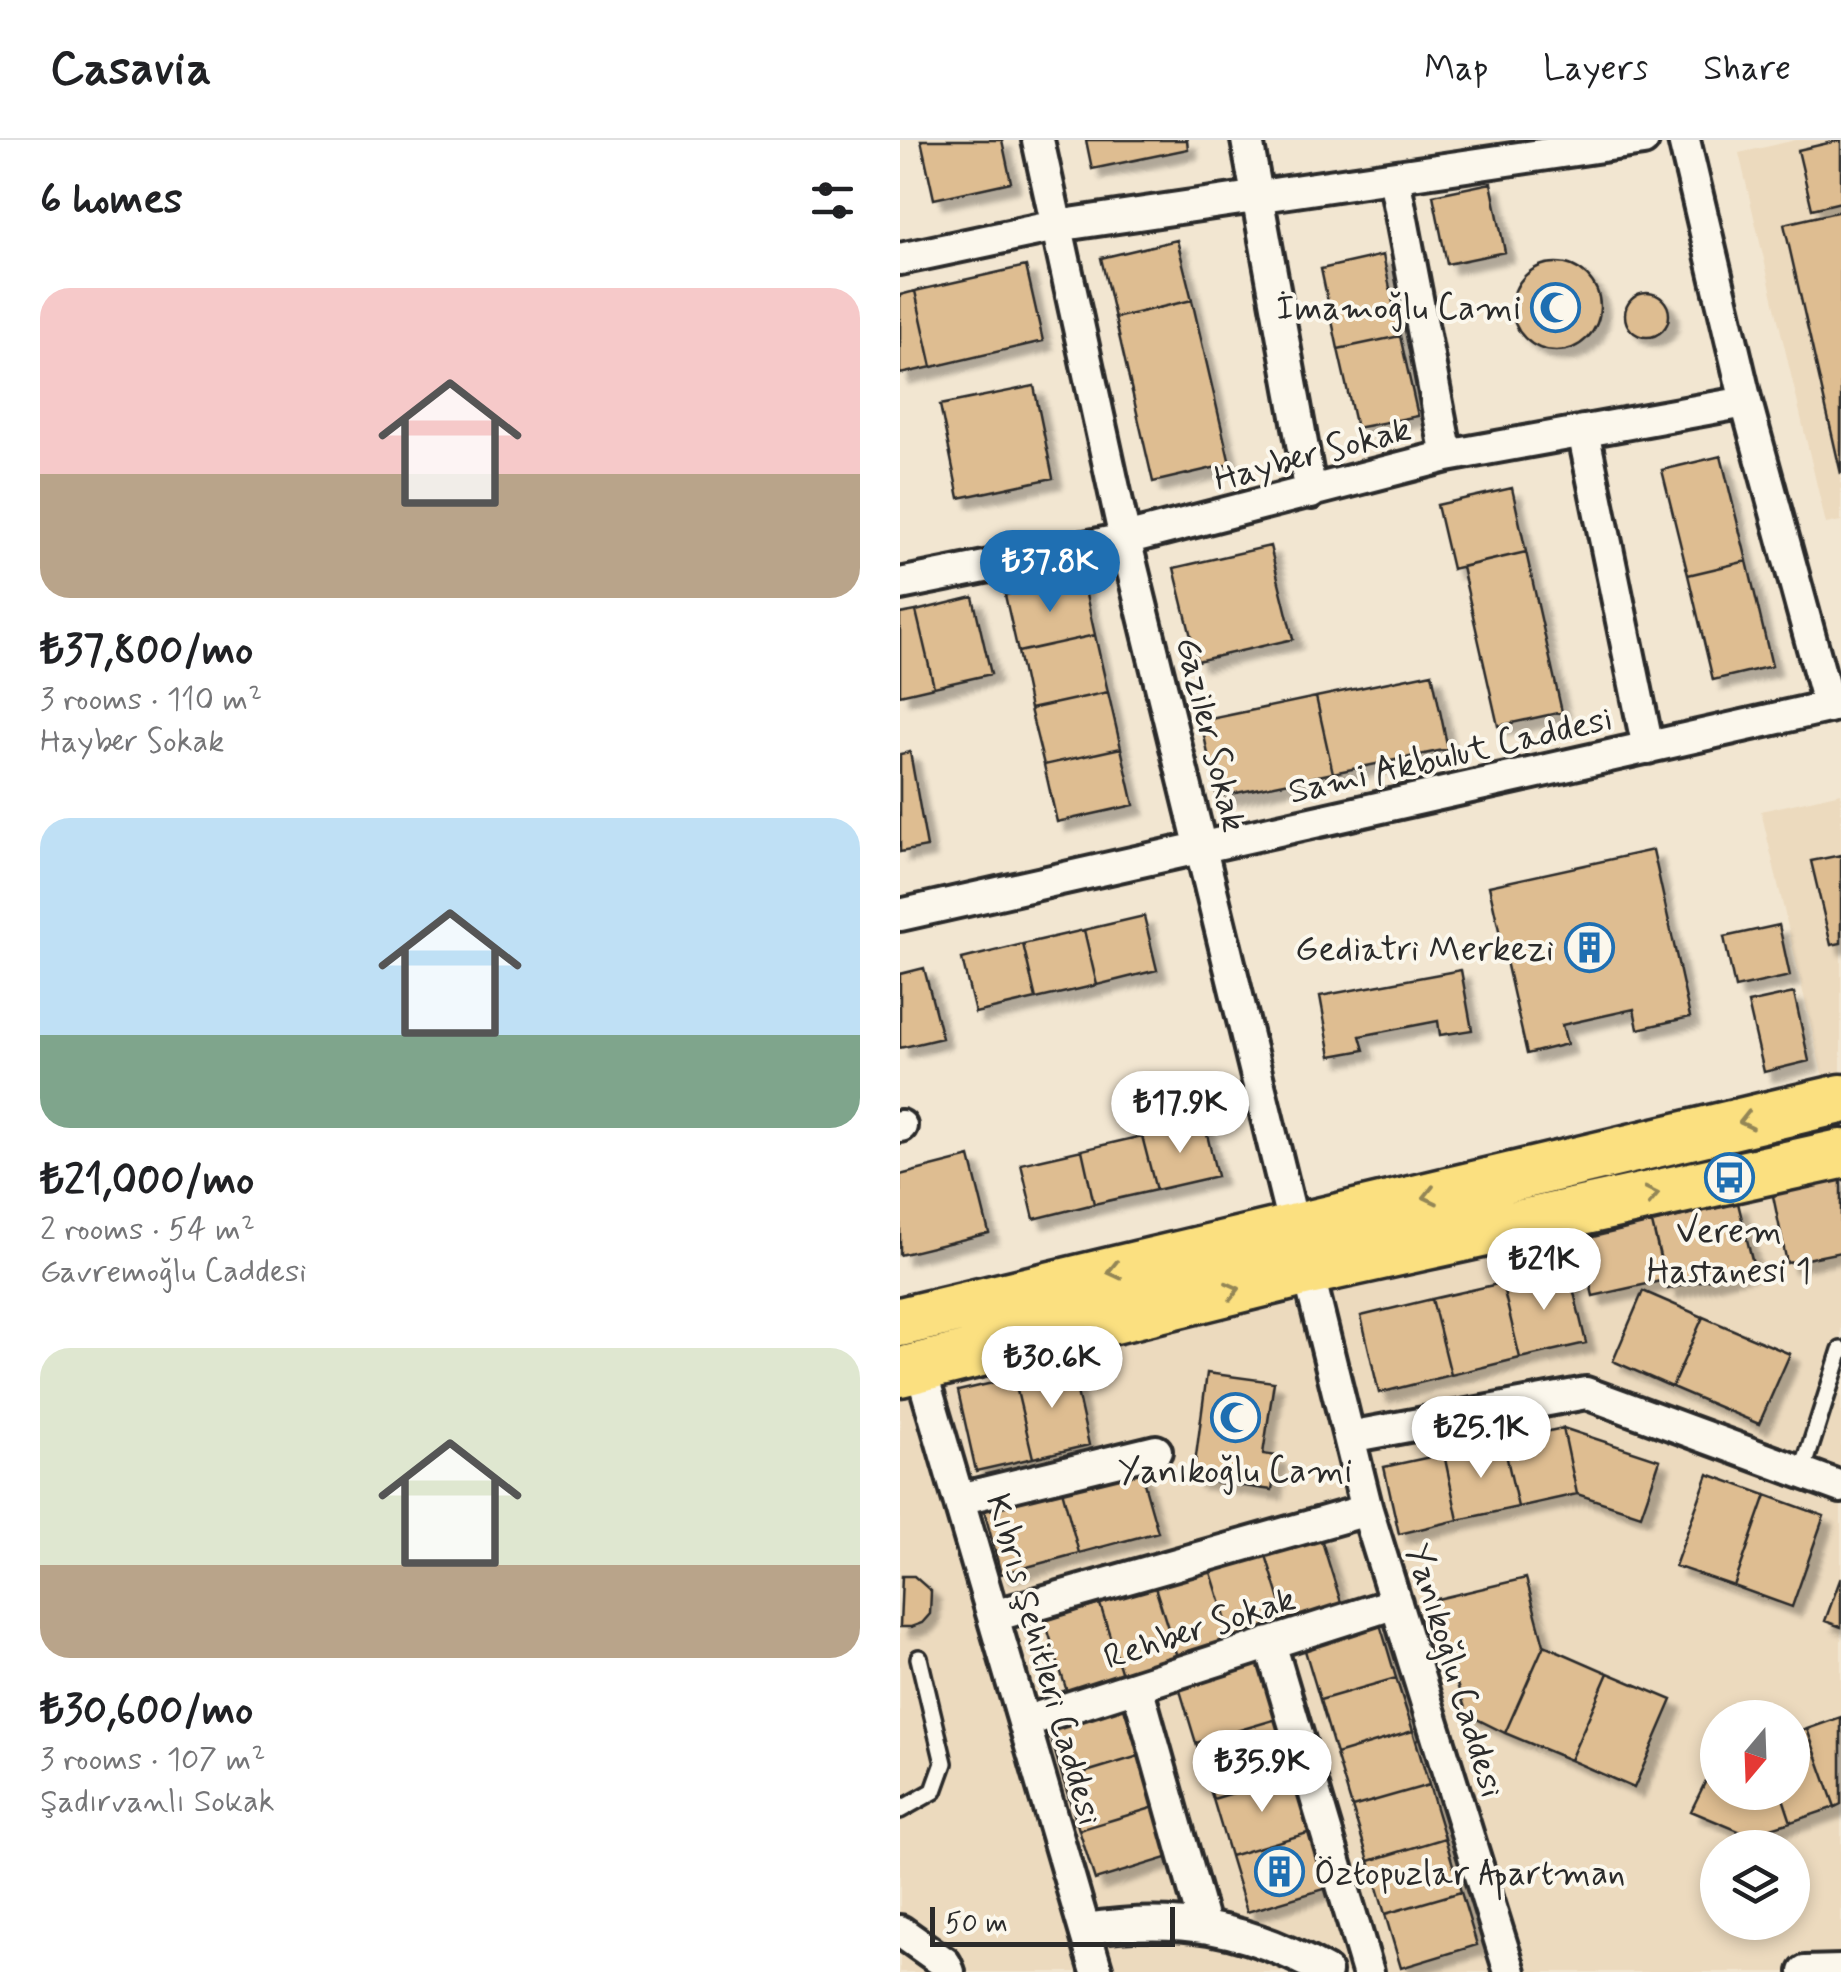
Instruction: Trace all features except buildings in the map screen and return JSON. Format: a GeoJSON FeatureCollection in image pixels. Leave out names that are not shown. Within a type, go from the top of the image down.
{"type":"FeatureCollection","features":[{"type":"Feature","properties":{"kind":"main road"},"geometry":{"type":"LineString","coordinates":[[910,1369],[1301,1250],[1841,1099]]}},
{"type":"Feature","properties":{"kind":"main road"},"geometry":{"type":"LineString","coordinates":[[900,1322],[1841,1154]]}},
{"type":"Feature","properties":{"kind":"street","name":"Gaziler Sokak"},"geometry":{"type":"LineString","coordinates":[[1038,140],[1124,540],[1301,1250]]}},
{"type":"Feature","properties":{"kind":"street"},"geometry":{"type":"LineString","coordinates":[[1247,140],[1311,493]]}},
{"type":"Feature","properties":{"kind":"street"},"geometry":{"type":"LineString","coordinates":[[900,259],[1056,226],[1643,140]]}},
{"type":"Feature","properties":{"kind":"street"},"geometry":{"type":"LineString","coordinates":[[1684,140],[1746,402],[1835,706]]}},
{"type":"Feature","properties":{"kind":"street"},"geometry":{"type":"LineString","coordinates":[[1394,177],[1447,456]]}},
{"type":"Feature","properties":{"kind":"street","name":"Hayber Sokak"},"geometry":{"type":"LineString","coordinates":[[900,584],[1124,540],[1447,456],[1746,402]]}},
{"type":"Feature","properties":{"kind":"street"},"geometry":{"type":"LineString","coordinates":[[1583,432],[1648,748]]}},
{"type":"Feature","properties":{"kind":"street","name":"Sami Akbulut Caddesi"},"geometry":{"type":"LineString","coordinates":[[900,915],[1835,706]]}},
{"type":"Feature","properties":{"kind":"street","name":"Yanıkoğlu Caddesi"},"geometry":{"type":"LineString","coordinates":[[1301,1250],[1368,1510],[1510,1972]]}},
{"type":"Feature","properties":{"kind":"street","name":"Kıbrıs Şehitleri Caddesi"},"geometry":{"type":"LineString","coordinates":[[910,1369],[959,1499],[1097,1972]]}},
{"type":"Feature","properties":{"kind":"street"},"geometry":{"type":"LineString","coordinates":[[1349,1436],[1586,1393],[1841,1487]]}},
{"type":"Feature","properties":{"kind":"street"},"geometry":{"type":"LineString","coordinates":[[959,1499],[1156,1450]]}},
{"type":"Feature","properties":{"kind":"street"},"geometry":{"type":"LineString","coordinates":[[993,1616],[1368,1510]]}},
{"type":"Feature","properties":{"kind":"street","name":"Rehber Sokak"},"geometry":{"type":"LineString","coordinates":[[1024,1722],[1396,1603]]}},
{"type":"Feature","properties":{"kind":"street"},"geometry":{"type":"LineString","coordinates":[[1270,1643],[1368,1972]]}},
{"type":"Feature","properties":{"kind":"street"},"geometry":{"type":"LineString","coordinates":[[1137,1686],[1204,1925]]}},
{"type":"Feature","properties":{"kind":"street"},"geometry":{"type":"LineString","coordinates":[[1084,1929],[1124,1922],[1204,1925],[1269,1942],[1326,1972]]}},
{"type":"Feature","properties":{"kind":"street"},"geometry":{"type":"LineString","coordinates":[[900,1931],[945,1963],[949,1972]]}},
{"type":"Feature","properties":{"kind":"street"},"geometry":{"type":"LineString","coordinates":[[1805,1972],[1841,1971]]}},
{"type":"Feature","properties":{"kind":"lane"},"geometry":{"type":"LineString","coordinates":[[1802,1473],[1841,1350]]}},
{"type":"Feature","properties":{"kind":"lane"},"geometry":{"type":"LineString","coordinates":[[900,1810],[934,1792],[944,1762],[919,1658]]}},
{"type":"Feature","properties":{"kind":"shaded area"},"geometry":{"type":"Polygon","coordinates":[[[1796,140],[1841,140],[1841,521],[1826,524],[1739,153],[1796,140]]]}},
{"type":"Feature","properties":{"kind":"shaded area"},"geometry":{"type":"Polygon","coordinates":[[[1841,793],[1841,1972],[900,1972],[900,1338],[1831,1112],[1761,811],[1841,793]]]}},
{"type":"Feature","properties":{"kind":"place","name":"İmamoğlu Cami"},"geometry":{"type":"Point","coordinates":[1556,307]}},
{"type":"Feature","properties":{"kind":"place","name":"Gediatri Merkezi"},"geometry":{"type":"Point","coordinates":[1589,948]}},
{"type":"Feature","properties":{"kind":"place","name":"Verem Hastanesi 1"},"geometry":{"type":"Point","coordinates":[1729,1178]}},
{"type":"Feature","properties":{"kind":"place","name":"Yanıkoğlu Cami"},"geometry":{"type":"Point","coordinates":[1235,1418]}},
{"type":"Feature","properties":{"kind":"place","name":"Öztopuzlar Apartman"},"geometry":{"type":"Point","coordinates":[1279,1872]}}]}
